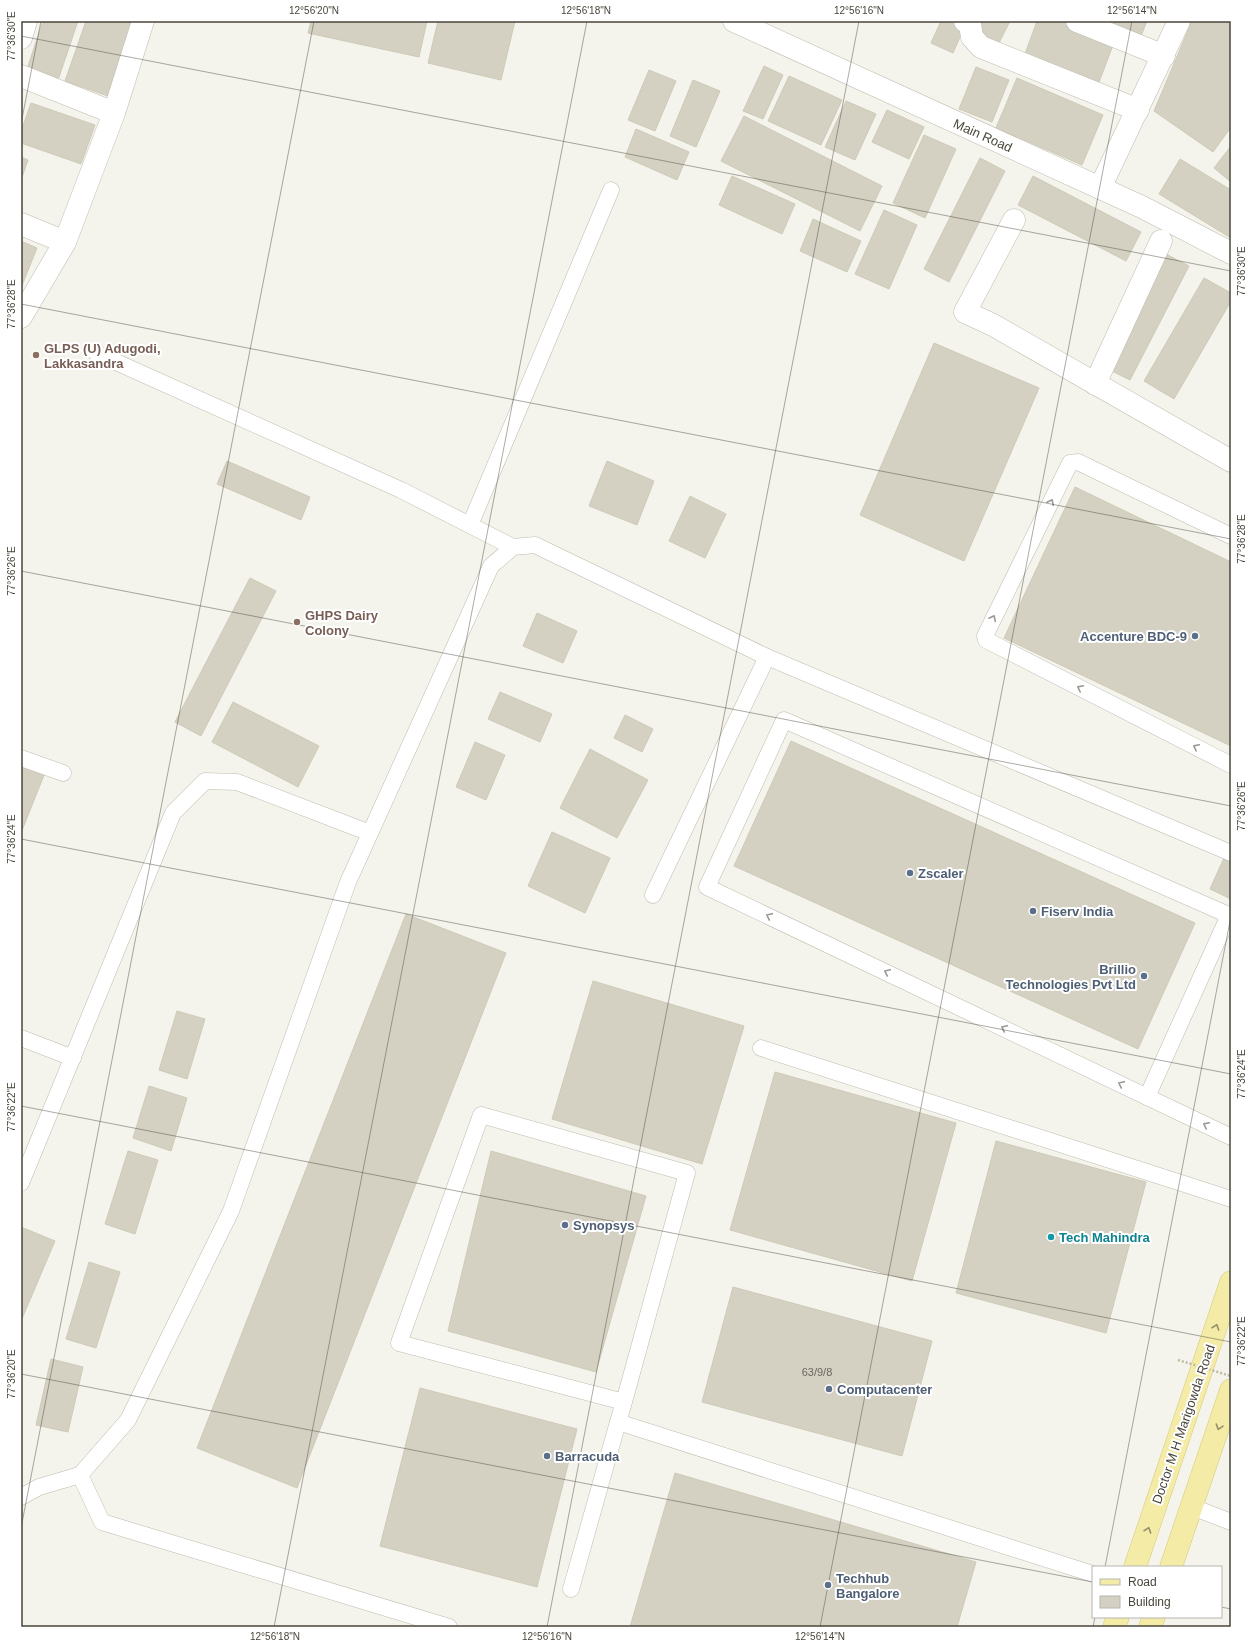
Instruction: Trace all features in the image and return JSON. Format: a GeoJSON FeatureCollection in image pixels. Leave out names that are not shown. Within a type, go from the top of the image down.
{"type":"FeatureCollection","features":[{"type":"Feature","properties":{"kind":"main road","name":"Doctor M H Marigowda Road"},"geometry":{"type":"LineString","coordinates":[[1135,1566],[1231,1282]]}},
{"type":"Feature","properties":{"kind":"main road"},"geometry":{"type":"LineString","coordinates":[[1171,1566],[1231,1390]]}},
{"type":"Feature","properties":{"kind":"street"},"geometry":{"type":"LineString","coordinates":[[21,38],[26,21]]}},
{"type":"Feature","properties":{"kind":"street"},"geometry":{"type":"LineString","coordinates":[[21,318],[65,242],[114,113],[143,21]]}},
{"type":"Feature","properties":{"kind":"street","name":"Main Road"},"geometry":{"type":"LineString","coordinates":[[734,21],[1142,207],[1231,253]]}},
{"type":"Feature","properties":{"kind":"street"},"geometry":{"type":"LineString","coordinates":[[965,21],[970,24],[972,37],[981,47],[1138,110]]}},
{"type":"Feature","properties":{"kind":"street"},"geometry":{"type":"LineString","coordinates":[[1077,21],[1164,56]]}},
{"type":"Feature","properties":{"kind":"street"},"geometry":{"type":"LineString","coordinates":[[1100,188],[1164,56],[1179,21]]}},
{"type":"Feature","properties":{"kind":"street"},"geometry":{"type":"LineString","coordinates":[[21,76],[114,113]]}},
{"type":"Feature","properties":{"kind":"street"},"geometry":{"type":"LineString","coordinates":[[1014,220],[965,312],[993,325],[1231,461]]}},
{"type":"Feature","properties":{"kind":"street"},"geometry":{"type":"LineString","coordinates":[[21,224],[65,242]]}},
{"type":"Feature","properties":{"kind":"street"},"geometry":{"type":"LineString","coordinates":[[1095,384],[1161,241]]}},
{"type":"Feature","properties":{"kind":"lane"},"geometry":{"type":"LineString","coordinates":[[470,525],[611,190]]}},
{"type":"Feature","properties":{"kind":"lane"},"geometry":{"type":"LineString","coordinates":[[96,353],[401,490],[513,548]]}},
{"type":"Feature","properties":{"kind":"lane"},"geometry":{"type":"LineString","coordinates":[[1231,536],[1078,462],[1070,463],[989,626],[985,638],[986,640],[1231,765]]}},
{"type":"Feature","properties":{"kind":"lane"},"geometry":{"type":"LineString","coordinates":[[21,1496],[39,1487],[80,1475],[128,1420],[231,1211],[348,882],[491,566],[513,548],[535,545],[767,656],[1231,853]]}},
{"type":"Feature","properties":{"kind":"lane"},"geometry":{"type":"LineString","coordinates":[[653,896],[767,656]]}},
{"type":"Feature","properties":{"kind":"lane"},"geometry":{"type":"LineString","coordinates":[[1147,1096],[1230,916],[784,720],[707,887],[1231,1137]]}},
{"type":"Feature","properties":{"kind":"lane"},"geometry":{"type":"LineString","coordinates":[[21,758],[63,773]]}},
{"type":"Feature","properties":{"kind":"lane"},"geometry":{"type":"LineString","coordinates":[[21,1183],[173,813],[205,781],[237,782],[370,833]]}},
{"type":"Feature","properties":{"kind":"lane"},"geometry":{"type":"LineString","coordinates":[[21,1038],[73,1058]]}},
{"type":"Feature","properties":{"kind":"lane"},"geometry":{"type":"LineString","coordinates":[[761,1048],[1231,1199]]}},
{"type":"Feature","properties":{"kind":"lane"},"geometry":{"type":"LineString","coordinates":[[571,1589],[624,1402],[687,1173],[481,1115],[399,1343],[624,1402]]}},
{"type":"Feature","properties":{"kind":"lane"},"geometry":{"type":"LineString","coordinates":[[618,1422],[1092,1574]]}},
{"type":"Feature","properties":{"kind":"lane"},"geometry":{"type":"LineString","coordinates":[[80,1475],[102,1522],[449,1627]]}},
{"type":"Feature","properties":{"kind":"lane"},"geometry":{"type":"LineString","coordinates":[[1192,1507],[1231,1522]]}},
{"type":"Feature","properties":{"kind":"path"},"geometry":{"type":"LineString","coordinates":[[1178,1360],[1231,1376]]}},
{"type":"Feature","properties":{"kind":"building"},"geometry":{"type":"Polygon","coordinates":[[[43,21],[78,21],[58,80],[27,69],[43,21]]]}},
{"type":"Feature","properties":{"kind":"building"},"geometry":{"type":"Polygon","coordinates":[[[86,21],[135,21],[108,96],[65,81],[86,21]]]}},
{"type":"Feature","properties":{"kind":"building"},"geometry":{"type":"Polygon","coordinates":[[[311,21],[427,21],[419,57],[308,33],[311,21]]]}},
{"type":"Feature","properties":{"kind":"building"},"geometry":{"type":"Polygon","coordinates":[[[438,21],[515,21],[501,80],[428,63],[438,21]]]}},
{"type":"Feature","properties":{"kind":"building"},"geometry":{"type":"Polygon","coordinates":[[[941,21],[947,21],[964,28],[953,53],[931,43],[941,21]]]}},
{"type":"Feature","properties":{"kind":"building"},"geometry":{"type":"Polygon","coordinates":[[[982,21],[1010,21],[998,45],[976,33],[982,21]]]}},
{"type":"Feature","properties":{"kind":"building"},"geometry":{"type":"Polygon","coordinates":[[[1037,21],[1067,21],[1115,40],[1096,90],[1022,62],[1037,21]]]}},
{"type":"Feature","properties":{"kind":"building"},"geometry":{"type":"Polygon","coordinates":[[[1090,21],[1147,21],[1139,41],[1090,21]]]}},
{"type":"Feature","properties":{"kind":"building"},"geometry":{"type":"Polygon","coordinates":[[[1192,21],[1231,21],[1231,127],[1213,152],[1154,111],[1192,21]]]}},
{"type":"Feature","properties":{"kind":"building"},"geometry":{"type":"Polygon","coordinates":[[[764,66],[783,75],[763,119],[743,111],[764,66]]]}},
{"type":"Feature","properties":{"kind":"building"},"geometry":{"type":"Polygon","coordinates":[[[976,67],[1009,80],[992,122],[959,109],[976,67]]]}},
{"type":"Feature","properties":{"kind":"building"},"geometry":{"type":"Polygon","coordinates":[[[649,70],[676,81],[655,131],[628,120],[649,70]]]}},
{"type":"Feature","properties":{"kind":"building"},"geometry":{"type":"Polygon","coordinates":[[[789,76],[842,100],[821,145],[768,121],[789,76]]]}},
{"type":"Feature","properties":{"kind":"building"},"geometry":{"type":"Polygon","coordinates":[[[1017,78],[1103,115],[1082,165],[996,128],[1017,78]]]}},
{"type":"Feature","properties":{"kind":"building"},"geometry":{"type":"Polygon","coordinates":[[[693,80],[720,91],[696,147],[670,136],[693,80]]]}},
{"type":"Feature","properties":{"kind":"building"},"geometry":{"type":"Polygon","coordinates":[[[846,101],[876,114],[855,160],[825,147],[846,101]]]}},
{"type":"Feature","properties":{"kind":"building"},"geometry":{"type":"Polygon","coordinates":[[[31,103],[95,125],[81,164],[21,143],[21,131],[31,103]]]}},
{"type":"Feature","properties":{"kind":"building"},"geometry":{"type":"Polygon","coordinates":[[[887,110],[924,127],[909,159],[872,142],[887,110]]]}},
{"type":"Feature","properties":{"kind":"building"},"geometry":{"type":"Polygon","coordinates":[[[744,116],[882,186],[860,231],[721,161],[744,116]]]}},
{"type":"Feature","properties":{"kind":"building"},"geometry":{"type":"Polygon","coordinates":[[[636,129],[689,152],[677,180],[625,157],[636,129]]]}},
{"type":"Feature","properties":{"kind":"building"},"geometry":{"type":"Polygon","coordinates":[[[924,135],[956,149],[925,218],[893,203],[924,135]]]}},
{"type":"Feature","properties":{"kind":"building"},"geometry":{"type":"Polygon","coordinates":[[[1231,146],[1231,182],[1214,168],[1231,146]]]}},
{"type":"Feature","properties":{"kind":"building"},"geometry":{"type":"Polygon","coordinates":[[[21,157],[28,160],[21,180],[21,157]]]}},
{"type":"Feature","properties":{"kind":"building"},"geometry":{"type":"Polygon","coordinates":[[[980,158],[1005,171],[949,282],[924,269],[980,158]]]}},
{"type":"Feature","properties":{"kind":"building"},"geometry":{"type":"Polygon","coordinates":[[[1180,159],[1231,190],[1231,238],[1159,194],[1180,159]]]}},
{"type":"Feature","properties":{"kind":"building"},"geometry":{"type":"Polygon","coordinates":[[[732,176],[795,204],[782,234],[719,205],[732,176]]]}},
{"type":"Feature","properties":{"kind":"building"},"geometry":{"type":"Polygon","coordinates":[[[1033,176],[1141,232],[1126,261],[1018,205],[1033,176]]]}},
{"type":"Feature","properties":{"kind":"building"},"geometry":{"type":"Polygon","coordinates":[[[884,210],[917,225],[889,289],[855,274],[884,210]]]}},
{"type":"Feature","properties":{"kind":"building"},"geometry":{"type":"Polygon","coordinates":[[[813,219],[861,241],[847,272],[800,251],[813,219]]]}},
{"type":"Feature","properties":{"kind":"building"},"geometry":{"type":"Polygon","coordinates":[[[21,241],[37,248],[21,288],[21,241]]]}},
{"type":"Feature","properties":{"kind":"building"},"geometry":{"type":"Polygon","coordinates":[[[1166,254],[1189,266],[1130,380],[1106,368],[1166,254]]]}},
{"type":"Feature","properties":{"kind":"building"},"geometry":{"type":"Polygon","coordinates":[[[1204,278],[1231,293],[1231,301],[1174,399],[1144,381],[1204,278]]]}},
{"type":"Feature","properties":{"kind":"building"},"geometry":{"type":"Polygon","coordinates":[[[934,343],[1039,388],[964,561],[860,515],[934,343]]]}},
{"type":"Feature","properties":{"kind":"building"},"geometry":{"type":"Polygon","coordinates":[[[227,461],[310,497],[301,520],[217,484],[227,461]]]}},
{"type":"Feature","properties":{"kind":"building"},"geometry":{"type":"Polygon","coordinates":[[[607,461],[654,481],[637,525],[589,506],[607,461]]]}},
{"type":"Feature","properties":{"kind":"building"},"geometry":{"type":"Polygon","coordinates":[[[1075,487],[1231,562],[1231,746],[1004,638],[1075,487]]]}},
{"type":"Feature","properties":{"kind":"building"},"geometry":{"type":"Polygon","coordinates":[[[690,496],[726,514],[705,558],[669,541],[690,496]]]}},
{"type":"Feature","properties":{"kind":"building"},"geometry":{"type":"Polygon","coordinates":[[[250,578],[276,591],[201,736],[175,722],[250,578]]]}},
{"type":"Feature","properties":{"kind":"building"},"geometry":{"type":"Polygon","coordinates":[[[537,613],[577,631],[563,663],[523,646],[537,613]]]}},
{"type":"Feature","properties":{"kind":"building"},"geometry":{"type":"Polygon","coordinates":[[[500,692],[552,714],[540,742],[488,719],[500,692]]]}},
{"type":"Feature","properties":{"kind":"building"},"geometry":{"type":"Polygon","coordinates":[[[233,702],[319,746],[298,787],[212,742],[233,702]]]}},
{"type":"Feature","properties":{"kind":"building"},"geometry":{"type":"Polygon","coordinates":[[[625,715],[653,729],[642,752],[614,738],[625,715]]]}},
{"type":"Feature","properties":{"kind":"building"},"geometry":{"type":"Polygon","coordinates":[[[791,741],[1195,923],[1138,1049],[734,866],[791,741]]]}},
{"type":"Feature","properties":{"kind":"building"},"geometry":{"type":"Polygon","coordinates":[[[475,742],[505,755],[486,800],[456,787],[475,742]]]}},
{"type":"Feature","properties":{"kind":"building"},"geometry":{"type":"Polygon","coordinates":[[[590,749],[648,780],[617,838],[560,808],[590,749]]]}},
{"type":"Feature","properties":{"kind":"building"},"geometry":{"type":"Polygon","coordinates":[[[21,766],[44,775],[21,833],[21,766]]]}},
{"type":"Feature","properties":{"kind":"building"},"geometry":{"type":"Polygon","coordinates":[[[552,832],[610,858],[585,913],[528,886],[552,832]]]}},
{"type":"Feature","properties":{"kind":"building"},"geometry":{"type":"Polygon","coordinates":[[[1224,858],[1231,861],[1231,899],[1210,889],[1224,858]]]}},
{"type":"Feature","properties":{"kind":"building"},"geometry":{"type":"Polygon","coordinates":[[[406,914],[506,953],[297,1488],[197,1448],[406,914]]]}},
{"type":"Feature","properties":{"kind":"building"},"geometry":{"type":"Polygon","coordinates":[[[593,981],[744,1026],[702,1164],[552,1119],[593,981]]]}},
{"type":"Feature","properties":{"kind":"building"},"geometry":{"type":"Polygon","coordinates":[[[177,1011],[205,1019],[187,1079],[159,1070],[177,1011]]]}},
{"type":"Feature","properties":{"kind":"building"},"geometry":{"type":"Polygon","coordinates":[[[775,1072],[956,1123],[912,1281],[730,1230],[775,1072]]]}},
{"type":"Feature","properties":{"kind":"building"},"geometry":{"type":"Polygon","coordinates":[[[149,1086],[187,1098],[171,1151],[133,1138],[149,1086]]]}},
{"type":"Feature","properties":{"kind":"building","name":"Tech Mahindra"},"geometry":{"type":"Polygon","coordinates":[[[996,1141],[1146,1182],[1106,1333],[956,1293],[996,1141]]]}},
{"type":"Feature","properties":{"kind":"building"},"geometry":{"type":"Polygon","coordinates":[[[128,1151],[158,1160],[135,1234],[105,1224],[128,1151]]]}},
{"type":"Feature","properties":{"kind":"building"},"geometry":{"type":"Polygon","coordinates":[[[491,1151],[646,1196],[596,1372],[448,1331],[491,1151]]]}},
{"type":"Feature","properties":{"kind":"building"},"geometry":{"type":"Polygon","coordinates":[[[21,1227],[55,1241],[21,1321],[21,1227]]]}},
{"type":"Feature","properties":{"kind":"building"},"geometry":{"type":"Polygon","coordinates":[[[89,1262],[120,1272],[96,1348],[66,1339],[89,1262]]]}},
{"type":"Feature","properties":{"kind":"building"},"geometry":{"type":"Polygon","coordinates":[[[733,1287],[932,1341],[902,1456],[702,1402],[733,1287]]]}},
{"type":"Feature","properties":{"kind":"building"},"geometry":{"type":"Polygon","coordinates":[[[51,1359],[83,1367],[68,1432],[36,1425],[51,1359]]]}},
{"type":"Feature","properties":{"kind":"building"},"geometry":{"type":"Polygon","coordinates":[[[420,1388],[577,1429],[537,1587],[380,1546],[420,1388]]]}},
{"type":"Feature","properties":{"kind":"building"},"geometry":{"type":"Polygon","coordinates":[[[675,1473],[976,1562],[957,1627],[630,1627],[675,1473]]]}},
{"type":"Feature","properties":{"kind":"place","name":"GLPS (U) Adugodi, Lakkasandra"},"geometry":{"type":"Point","coordinates":[36,355]}},
{"type":"Feature","properties":{"kind":"place","name":"GHPS Dairy Colony"},"geometry":{"type":"Point","coordinates":[297,622]}},
{"type":"Feature","properties":{"kind":"place","name":"Accenture BDC-9"},"geometry":{"type":"Point","coordinates":[1195,636]}},
{"type":"Feature","properties":{"kind":"place","name":"Zscaler"},"geometry":{"type":"Point","coordinates":[910,873]}},
{"type":"Feature","properties":{"kind":"place","name":"Fiserv India"},"geometry":{"type":"Point","coordinates":[1033,911]}},
{"type":"Feature","properties":{"kind":"place","name":"Brillio Technologies Pvt Ltd"},"geometry":{"type":"Point","coordinates":[1144,976]}},
{"type":"Feature","properties":{"kind":"place","name":"Synopsys"},"geometry":{"type":"Point","coordinates":[565,1225]}},
{"type":"Feature","properties":{"kind":"place","name":"Tech Mahindra"},"geometry":{"type":"Point","coordinates":[1051,1237]}},
{"type":"Feature","properties":{"kind":"place","name":"Computacenter"},"geometry":{"type":"Point","coordinates":[829,1389]}},
{"type":"Feature","properties":{"kind":"place","name":"Barracuda"},"geometry":{"type":"Point","coordinates":[547,1456]}},
{"type":"Feature","properties":{"kind":"place","name":"Techhub Bangalore"},"geometry":{"type":"Point","coordinates":[828,1585]}}]}
